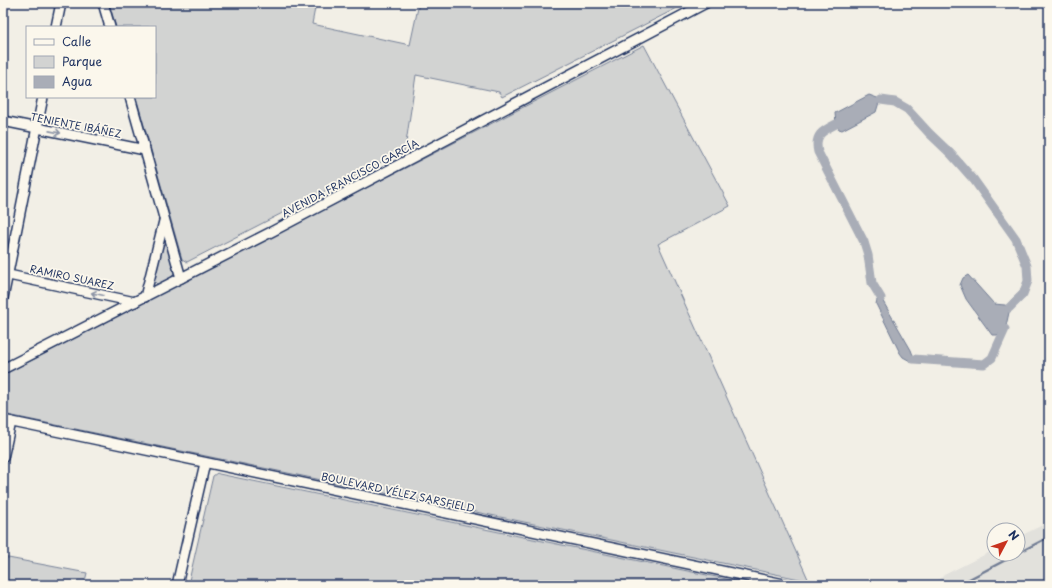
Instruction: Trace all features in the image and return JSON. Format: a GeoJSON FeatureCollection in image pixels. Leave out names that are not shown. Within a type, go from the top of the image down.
{"type":"FeatureCollection","features":[{"type":"Feature","properties":{"kind":"street"},"geometry":{"type":"LineString","coordinates":[[56,26],[61,3]]}},
{"type":"Feature","properties":{"kind":"street"},"geometry":{"type":"LineString","coordinates":[[103,3],[110,26]]}},
{"type":"Feature","properties":{"kind":"street","name":"AVENIDA FRANCISCO GARCÍA"},"geometry":{"type":"LineString","coordinates":[[3,370],[280,228],[706,3]]}},
{"type":"Feature","properties":{"kind":"street"},"geometry":{"type":"LineString","coordinates":[[3,298],[6,274],[43,98]]}},
{"type":"Feature","properties":{"kind":"street"},"geometry":{"type":"LineString","coordinates":[[130,98],[181,278]]}},
{"type":"Feature","properties":{"kind":"street","name":"TENIENTE IBÁÑEZ"},"geometry":{"type":"LineString","coordinates":[[3,121],[144,150]]}},
{"type":"Feature","properties":{"kind":"street"},"geometry":{"type":"LineString","coordinates":[[144,297],[164,219]]}},
{"type":"Feature","properties":{"kind":"street","name":"RAMIRO SUAREZ"},"geometry":{"type":"LineString","coordinates":[[6,274],[135,302]]}},
{"type":"Feature","properties":{"kind":"street"},"geometry":{"type":"LineString","coordinates":[[3,458],[7,421]]}},
{"type":"Feature","properties":{"kind":"street","name":"BOULEVARD VÉLEZ SARSFIELD"},"geometry":{"type":"LineString","coordinates":[[7,421],[789,585]]}},
{"type":"Feature","properties":{"kind":"street"},"geometry":{"type":"LineString","coordinates":[[177,585],[205,463]]}},
{"type":"Feature","properties":{"kind":"shaded area"},"geometry":{"type":"Polygon","coordinates":[[[1049,522],[1049,585],[935,585],[944,575],[986,554],[986,562],[1026,562],[1026,533],[1049,522]]]}},
{"type":"Feature","properties":{"kind":"green space"},"geometry":{"type":"Polygon","coordinates":[[[109,3],[316,3],[312,24],[410,45],[419,3],[687,3],[502,97],[499,92],[416,75],[405,150],[187,262],[182,259],[136,98],[156,98],[156,26],[116,26],[109,3]]]}},
{"type":"Feature","properties":{"kind":"green space"},"geometry":{"type":"Polygon","coordinates":[[[644,45],[730,206],[658,244],[809,581],[3,414],[3,375],[644,45]]]}},
{"type":"Feature","properties":{"kind":"green space"},"geometry":{"type":"Polygon","coordinates":[[[163,244],[168,246],[174,273],[171,278],[157,284],[153,280],[163,244]]]}},
{"type":"Feature","properties":{"kind":"green space"},"geometry":{"type":"Polygon","coordinates":[[[217,473],[755,585],[188,585],[213,476],[217,473]]]}},
{"type":"Feature","properties":{"kind":"green space"},"geometry":{"type":"Polygon","coordinates":[[[3,557],[87,573],[84,585],[3,585],[3,557]]]}},
{"type":"Feature","properties":{"kind":"water"},"geometry":{"type":"Polygon","coordinates":[[[869,95],[880,99],[876,112],[842,130],[839,129],[836,124],[835,113],[869,95]]]}},
{"type":"Feature","properties":{"kind":"water"},"geometry":{"type":"Polygon","coordinates":[[[968,275],[994,304],[1005,305],[1010,308],[1006,326],[997,335],[992,335],[966,299],[960,285],[963,278],[968,275]]]}},
{"type":"Feature","properties":{"kind":"water"},"geometry":{"type":"Polygon","coordinates":[[[881,298],[911,350],[914,358],[912,362],[903,357],[900,353],[876,304],[877,300],[881,298]]]}},
{"type":"Feature","properties":{"kind":"waterway"},"geometry":{"type":"LineString","coordinates":[[881,100],[895,102],[907,109],[951,154],[974,180],[1016,239],[1027,266],[1028,281],[1023,294],[1009,308]]}},
{"type":"Feature","properties":{"kind":"waterway"},"geometry":{"type":"LineString","coordinates":[[836,124],[820,134],[817,141],[818,152],[864,242],[868,255],[872,283],[881,298]]}},
{"type":"Feature","properties":{"kind":"waterway"},"geometry":{"type":"LineString","coordinates":[[913,359],[984,364],[992,358],[1005,329]]}},
{"type":"Feature","properties":{"kind":"waterway"},"geometry":{"type":"LineString","coordinates":[[1026,549],[1049,537]]}},
{"type":"Feature","properties":{"kind":"waterway"},"geometry":{"type":"LineString","coordinates":[[958,585],[1002,562]]}}]}
